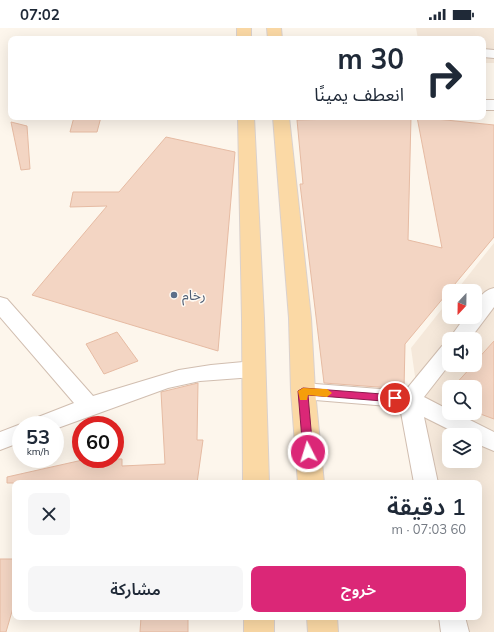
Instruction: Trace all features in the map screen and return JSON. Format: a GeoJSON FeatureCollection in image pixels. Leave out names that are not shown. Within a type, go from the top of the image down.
{"type":"FeatureCollection","features":[{"type":"Feature","properties":{"kind":"main road"},"geometry":{"type":"LineString","coordinates":[[246,120],[254,318],[256,480]]}},
{"type":"Feature","properties":{"kind":"main road"},"geometry":{"type":"LineString","coordinates":[[281,120],[300,318],[303,391],[311,480]]}},
{"type":"Feature","properties":{"kind":"main road"},"geometry":{"type":"LineString","coordinates":[[259,620],[259,632]]}},
{"type":"Feature","properties":{"kind":"main road"},"geometry":{"type":"LineString","coordinates":[[322,620],[323,632]]}},
{"type":"Feature","properties":{"kind":"street"},"geometry":{"type":"LineString","coordinates":[[464,332],[494,294]]}},
{"type":"Feature","properties":{"kind":"street"},"geometry":{"type":"LineString","coordinates":[[1,308],[89,406]]}},
{"type":"Feature","properties":{"kind":"street"},"geometry":{"type":"LineString","coordinates":[[425,480],[410,400],[442,360]]}},
{"type":"Feature","properties":{"kind":"street"},"geometry":{"type":"LineString","coordinates":[[64,416],[89,406],[169,380],[210,372],[254,369]]}},
{"type":"Feature","properties":{"kind":"street"},"geometry":{"type":"LineString","coordinates":[[303,391],[410,400],[494,442]]}},
{"type":"Feature","properties":{"kind":"street"},"geometry":{"type":"LineString","coordinates":[[0,441],[12,436]]}},
{"type":"Feature","properties":{"kind":"street"},"geometry":{"type":"LineString","coordinates":[[453,620],[455,632]]}},
{"type":"Feature","properties":{"kind":"shaded area"},"geometry":{"type":"Polygon","coordinates":[[[416,28],[494,28],[494,63],[486,63],[486,36],[417,36],[416,28]]]}},
{"type":"Feature","properties":{"kind":"shaded area"},"geometry":{"type":"Polygon","coordinates":[[[494,243],[494,632],[452,632],[450,620],[482,620],[482,480],[430,480],[411,348],[442,309],[442,324],[482,324],[482,284],[462,284],[494,243]]]}},
{"type":"Feature","properties":{"kind":"building"},"geometry":{"type":"Polygon","coordinates":[[[73,120],[100,120],[97,132],[70,132],[73,120]]]}},
{"type":"Feature","properties":{"kind":"building"},"geometry":{"type":"Polygon","coordinates":[[[297,120],[411,120],[408,240],[442,248],[418,120],[446,120],[494,125],[494,237],[455,284],[442,284],[442,300],[405,344],[404,389],[324,383],[300,184],[303,184],[297,120]]]}},
{"type":"Feature","properties":{"kind":"building"},"geometry":{"type":"Polygon","coordinates":[[[11,122],[27,126],[30,169],[21,170],[11,122]]]}},
{"type":"Feature","properties":{"kind":"building"},"geometry":{"type":"Polygon","coordinates":[[[166,137],[235,152],[218,351],[32,295],[107,206],[70,207],[73,192],[119,192],[166,137]]]}},
{"type":"Feature","properties":{"kind":"building"},"geometry":{"type":"Polygon","coordinates":[[[117,332],[138,361],[104,374],[86,344],[117,332]]]}},
{"type":"Feature","properties":{"kind":"building"},"geometry":{"type":"Polygon","coordinates":[[[494,341],[494,419],[482,415],[482,380],[459,380],[467,372],[482,372],[482,354],[494,341]]]}},
{"type":"Feature","properties":{"kind":"building"},"geometry":{"type":"Polygon","coordinates":[[[198,383],[197,440],[203,440],[197,480],[12,480],[12,483],[7,483],[7,477],[47,468],[64,468],[64,464],[72,462],[72,468],[124,468],[124,466],[165,464],[161,392],[198,383]]]}},
{"type":"Feature","properties":{"kind":"building"},"geometry":{"type":"Polygon","coordinates":[[[0,559],[12,559],[12,611],[6,632],[0,632],[0,559]]]}},
{"type":"Feature","properties":{"kind":"building"},"geometry":{"type":"Polygon","coordinates":[[[141,620],[188,620],[188,632],[140,632],[141,620]]]}},
{"type":"Feature","properties":{"kind":"slow traffic"},"geometry":{"type":"LineString","coordinates":[[303,397],[303,391],[327,393]]}},
{"type":"Feature","properties":{"kind":"place","name":"رخام"},"geometry":{"type":"Point","coordinates":[174,295]}},
{"type":"Feature","properties":{"kind":"route"},"geometry":{"type":"LineString","coordinates":[[308,452],[303,391],[395,398]]}}]}
